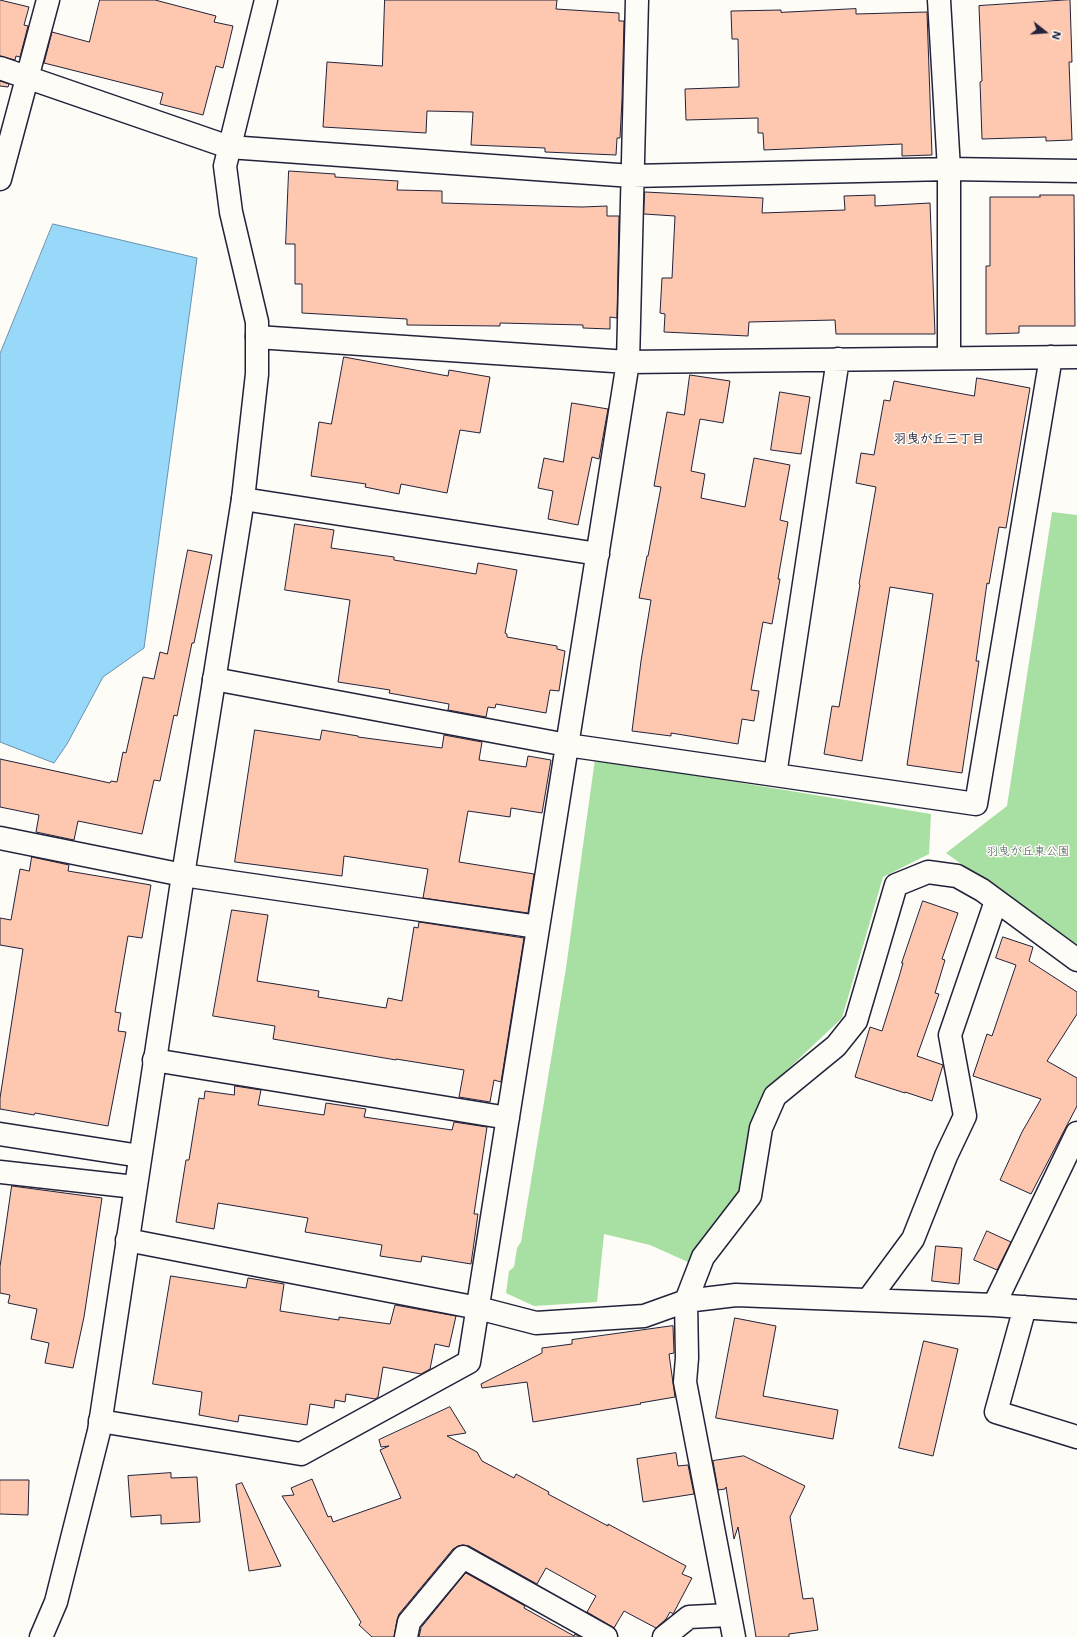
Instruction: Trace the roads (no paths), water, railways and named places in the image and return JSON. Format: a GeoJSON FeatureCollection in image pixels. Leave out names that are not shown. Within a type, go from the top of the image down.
{"type":"FeatureCollection","features":[{"type":"Feature","properties":{"kind":"street"},"geometry":{"type":"LineString","coordinates":[[0,179],[48,0]]}},
{"type":"Feature","properties":{"kind":"street"},"geometry":{"type":"LineString","coordinates":[[41,1637],[56,1602],[100,1421],[154,1060],[243,499],[257,374],[257,322],[231,212],[225,166],[266,0]]}},
{"type":"Feature","properties":{"kind":"street"},"geometry":{"type":"LineString","coordinates":[[100,1421],[301,1454],[469,1362],[628,362],[636,0]]}},
{"type":"Feature","properties":{"kind":"street"},"geometry":{"type":"LineString","coordinates":[[939,0],[949,169],[949,358]]}},
{"type":"Feature","properties":{"kind":"street"},"geometry":{"type":"LineString","coordinates":[[0,68],[27,76],[229,147],[632,176],[949,169],[1077,171]]}},
{"type":"Feature","properties":{"kind":"street"},"geometry":{"type":"LineString","coordinates":[[257,337],[628,362],[1077,357]]}},
{"type":"Feature","properties":{"kind":"street"},"geometry":{"type":"LineString","coordinates":[[214,679],[567,745],[976,804],[1050,357]]}},
{"type":"Feature","properties":{"kind":"street"},"geometry":{"type":"LineString","coordinates":[[775,775],[838,359]]}},
{"type":"Feature","properties":{"kind":"street"},"geometry":{"type":"LineString","coordinates":[[243,499],[598,554]]}},
{"type":"Feature","properties":{"kind":"street"},"geometry":{"type":"LineString","coordinates":[[0,838],[183,875],[538,927]]}},
{"type":"Feature","properties":{"kind":"street"},"geometry":{"type":"LineString","coordinates":[[734,1637],[685,1382],[688,1358],[686,1301],[703,1257],[750,1196],[761,1128],[775,1096],[836,1046],[856,1021],[896,885],[928,872],[957,876],[982,890],[1077,960]]}},
{"type":"Feature","properties":{"kind":"street"},"geometry":{"type":"LineString","coordinates":[[868,1300],[913,1239],[946,1156],[965,1116],[950,1035],[996,901]]}},
{"type":"Feature","properties":{"kind":"street"},"geometry":{"type":"LineString","coordinates":[[154,1060],[508,1118]]}},
{"type":"Feature","properties":{"kind":"street"},"geometry":{"type":"LineString","coordinates":[[994,1305],[1077,1133]]}},
{"type":"Feature","properties":{"kind":"street"},"geometry":{"type":"LineString","coordinates":[[0,1134],[140,1156]]}},
{"type":"Feature","properties":{"kind":"street"},"geometry":{"type":"LineString","coordinates":[[0,1172],[135,1187]]}},
{"type":"Feature","properties":{"kind":"street"},"geometry":{"type":"LineString","coordinates":[[127,1240],[478,1308],[536,1323],[644,1316],[686,1301],[736,1295],[994,1305],[1077,1311]]}},
{"type":"Feature","properties":{"kind":"street"},"geometry":{"type":"LineString","coordinates":[[1025,1307],[996,1412],[1077,1438]]}},
{"type":"Feature","properties":{"kind":"street"},"geometry":{"type":"LineString","coordinates":[[406,1637],[409,1622],[463,1557],[606,1637]]}},
{"type":"Feature","properties":{"kind":"street"},"geometry":{"type":"LineString","coordinates":[[664,1637],[689,1617],[729,1615]]}},
{"type":"Feature","properties":{"kind":"water"},"geometry":{"type":"Polygon","coordinates":[[[53,224],[197,258],[144,648],[103,677],[67,744],[54,763],[0,742],[0,354],[53,224]]]}},
{"type":"Feature","properties":{"kind":"district","name":"羽曳が丘三丁目"},"geometry":{"type":"Point","coordinates":[939,439]}},
{"type":"Feature","properties":{"kind":"park label","name":"羽曳が丘東公園"},"geometry":{"type":"Point","coordinates":[1028,851]}}]}
